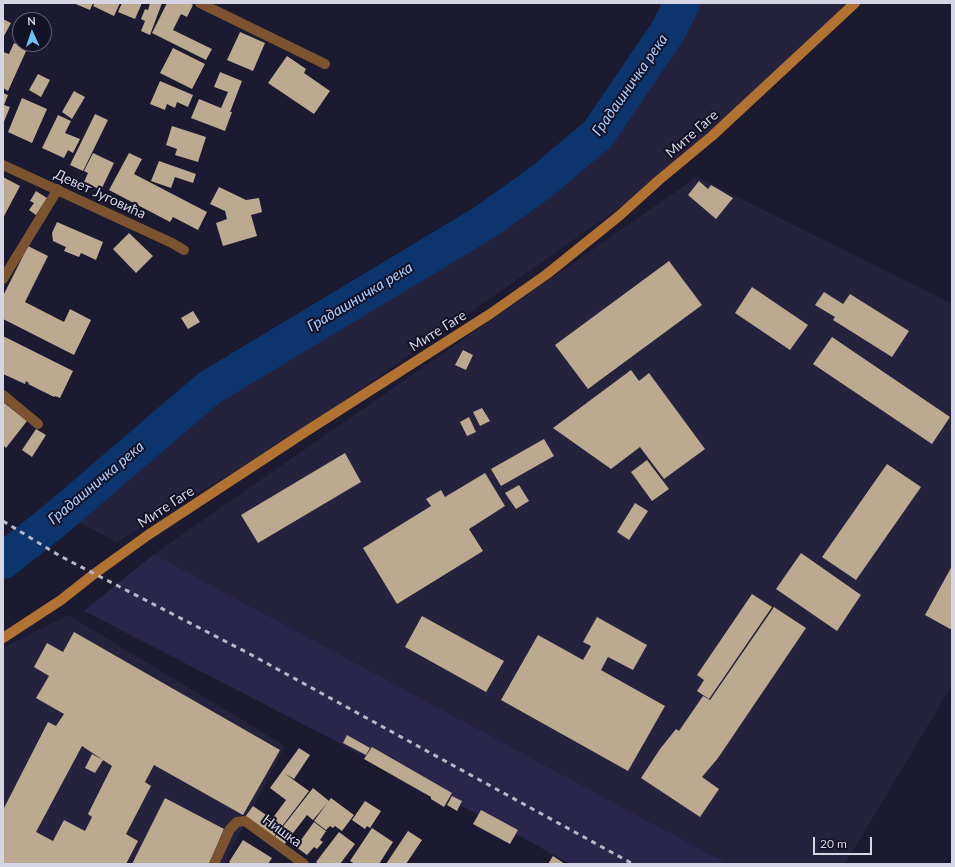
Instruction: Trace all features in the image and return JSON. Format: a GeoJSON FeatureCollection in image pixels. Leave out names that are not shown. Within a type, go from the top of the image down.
{"type":"FeatureCollection","features":[{"type":"Feature","properties":{"kind":"main road","name":"Мите Гаге"},"geometry":{"type":"LineString","coordinates":[[3,638],[61,600],[148,535],[305,432],[490,314],[547,274],[619,216],[659,180],[712,136],[855,3]]}},
{"type":"Feature","properties":{"kind":"street"},"geometry":{"type":"LineString","coordinates":[[200,3],[325,64]]}},
{"type":"Feature","properties":{"kind":"street","name":"Девет Југовића"},"geometry":{"type":"LineString","coordinates":[[3,165],[58,189],[184,250]]}},
{"type":"Feature","properties":{"kind":"street"},"geometry":{"type":"LineString","coordinates":[[3,279],[58,189]]}},
{"type":"Feature","properties":{"kind":"street"},"geometry":{"type":"LineString","coordinates":[[3,395],[38,424]]}},
{"type":"Feature","properties":{"kind":"street","name":"Нишка"},"geometry":{"type":"LineString","coordinates":[[214,864],[230,829],[237,822],[245,821],[304,864]]}},
{"type":"Feature","properties":{"kind":"shaded area"},"geometry":{"type":"Polygon","coordinates":[[[695,3],[855,3],[659,180],[301,431],[117,542],[78,522],[195,415],[262,369],[455,261],[569,180],[632,107],[695,3]]]}},
{"type":"Feature","properties":{"kind":"shaded area"},"geometry":{"type":"Polygon","coordinates":[[[697,177],[952,304],[952,685],[845,864],[728,864],[154,554],[697,177]]]}},
{"type":"Feature","properties":{"kind":"shaded area"},"geometry":{"type":"Polygon","coordinates":[[[154,554],[728,864],[570,864],[529,841],[84,611],[154,554]]]}},
{"type":"Feature","properties":{"kind":"shaded area"},"geometry":{"type":"Polygon","coordinates":[[[68,615],[285,746],[224,864],[3,864],[3,648],[68,615]]]}},
{"type":"Feature","properties":{"kind":"building"},"geometry":{"type":"Polygon","coordinates":[[[73,3],[93,3],[90,10],[73,3]]]}},
{"type":"Feature","properties":{"kind":"building"},"geometry":{"type":"Polygon","coordinates":[[[95,3],[120,3],[114,16],[93,6],[95,3]]]}},
{"type":"Feature","properties":{"kind":"building"},"geometry":{"type":"Polygon","coordinates":[[[122,3],[142,3],[135,19],[118,12],[122,3]]]}},
{"type":"Feature","properties":{"kind":"building"},"geometry":{"type":"Polygon","coordinates":[[[150,3],[162,3],[150,35],[141,31],[145,21],[141,19],[145,9],[148,10],[150,3]]]}},
{"type":"Feature","properties":{"kind":"building"},"geometry":{"type":"Polygon","coordinates":[[[167,3],[190,3],[193,5],[187,17],[181,14],[173,30],[212,49],[206,60],[152,33],[167,3]]]}},
{"type":"Feature","properties":{"kind":"building"},"geometry":{"type":"Polygon","coordinates":[[[3,19],[11,23],[3,38],[3,19]]]}},
{"type":"Feature","properties":{"kind":"building"},"geometry":{"type":"Polygon","coordinates":[[[240,32],[265,43],[253,71],[227,60],[240,32]]]}},
{"type":"Feature","properties":{"kind":"building"},"geometry":{"type":"Polygon","coordinates":[[[12,47],[12,52],[26,52],[8,91],[3,88],[3,52],[9,54],[12,47]]]}},
{"type":"Feature","properties":{"kind":"building"},"geometry":{"type":"Polygon","coordinates":[[[173,48],[205,64],[192,89],[160,73],[173,48]]]}},
{"type":"Feature","properties":{"kind":"building"},"geometry":{"type":"Polygon","coordinates":[[[287,56],[306,69],[304,73],[330,91],[314,114],[268,83],[287,56]]]}},
{"type":"Feature","properties":{"kind":"building"},"geometry":{"type":"Polygon","coordinates":[[[220,72],[242,81],[230,112],[232,112],[225,131],[191,118],[199,99],[221,108],[228,92],[214,87],[220,72]]]}},
{"type":"Feature","properties":{"kind":"building"},"geometry":{"type":"Polygon","coordinates":[[[38,74],[50,80],[41,97],[29,90],[38,74]]]}},
{"type":"Feature","properties":{"kind":"building"},"geometry":{"type":"Polygon","coordinates":[[[160,81],[193,95],[188,107],[177,102],[175,108],[167,104],[165,110],[150,104],[160,81]]]}},
{"type":"Feature","properties":{"kind":"building"},"geometry":{"type":"Polygon","coordinates":[[[74,91],[85,97],[72,119],[62,112],[74,91]]]}},
{"type":"Feature","properties":{"kind":"building"},"geometry":{"type":"Polygon","coordinates":[[[3,93],[8,95],[4,105],[10,107],[3,124],[3,93]]]}},
{"type":"Feature","properties":{"kind":"building"},"geometry":{"type":"Polygon","coordinates":[[[22,98],[47,109],[32,143],[8,132],[22,98]]]}},
{"type":"Feature","properties":{"kind":"building"},"geometry":{"type":"Polygon","coordinates":[[[95,114],[108,120],[83,171],[70,165],[95,114]]]}},
{"type":"Feature","properties":{"kind":"building"},"geometry":{"type":"Polygon","coordinates":[[[58,115],[71,121],[65,133],[80,139],[73,153],[68,150],[64,158],[42,148],[58,115]]]}},
{"type":"Feature","properties":{"kind":"building"},"geometry":{"type":"Polygon","coordinates":[[[172,126],[206,137],[198,162],[175,155],[177,149],[166,145],[172,126]]]}},
{"type":"Feature","properties":{"kind":"building"},"geometry":{"type":"Polygon","coordinates":[[[93,153],[114,163],[101,190],[84,182],[88,173],[84,171],[93,153]]]}},
{"type":"Feature","properties":{"kind":"building"},"geometry":{"type":"Polygon","coordinates":[[[129,153],[142,159],[134,174],[207,212],[198,230],[173,217],[170,222],[109,190],[129,153]]]}},
{"type":"Feature","properties":{"kind":"building"},"geometry":{"type":"Polygon","coordinates":[[[159,161],[196,174],[193,183],[175,177],[171,188],[151,181],[159,161]]]}},
{"type":"Feature","properties":{"kind":"building"},"geometry":{"type":"Polygon","coordinates":[[[3,177],[20,186],[3,218],[3,177]]]}},
{"type":"Feature","properties":{"kind":"building"},"geometry":{"type":"Polygon","coordinates":[[[699,181],[708,189],[711,185],[733,198],[716,219],[688,195],[699,181]]]}},
{"type":"Feature","properties":{"kind":"building"},"geometry":{"type":"Polygon","coordinates":[[[219,187],[246,200],[259,198],[262,212],[251,215],[257,236],[223,246],[216,223],[227,219],[225,211],[210,204],[219,187]]]}},
{"type":"Feature","properties":{"kind":"building"},"geometry":{"type":"Polygon","coordinates":[[[36,191],[47,198],[36,215],[29,210],[34,203],[30,201],[36,191]]]}},
{"type":"Feature","properties":{"kind":"building"},"geometry":{"type":"Polygon","coordinates":[[[57,222],[103,242],[96,260],[81,253],[79,257],[64,251],[66,247],[53,241],[52,233],[57,222]]]}},
{"type":"Feature","properties":{"kind":"building"},"geometry":{"type":"Polygon","coordinates":[[[129,233],[153,256],[136,273],[113,249],[129,233]]]}},
{"type":"Feature","properties":{"kind":"building"},"geometry":{"type":"Polygon","coordinates":[[[28,246],[48,256],[25,302],[64,322],[70,309],[91,320],[74,355],[3,319],[3,296],[28,246]]]}},
{"type":"Feature","properties":{"kind":"building"},"geometry":{"type":"Polygon","coordinates":[[[669,261],[702,305],[588,389],[555,345],[669,261]]]}},
{"type":"Feature","properties":{"kind":"building"},"geometry":{"type":"Polygon","coordinates":[[[752,287],[808,325],[790,350],[735,313],[752,287]]]}},
{"type":"Feature","properties":{"kind":"building"},"geometry":{"type":"Polygon","coordinates":[[[824,292],[843,304],[850,294],[909,331],[892,357],[833,320],[835,317],[815,305],[824,292]]]}},
{"type":"Feature","properties":{"kind":"building"},"geometry":{"type":"Polygon","coordinates":[[[193,311],[200,322],[188,329],[181,318],[193,311]]]}},
{"type":"Feature","properties":{"kind":"building"},"geometry":{"type":"Polygon","coordinates":[[[3,336],[73,371],[60,398],[52,396],[28,384],[29,383],[26,381],[25,384],[3,374],[3,336]]]}},
{"type":"Feature","properties":{"kind":"building"},"geometry":{"type":"Polygon","coordinates":[[[832,337],[950,417],[932,444],[813,364],[832,337]]]}},
{"type":"Feature","properties":{"kind":"building"},"geometry":{"type":"Polygon","coordinates":[[[463,350],[473,355],[466,370],[455,365],[463,350]]]}},
{"type":"Feature","properties":{"kind":"building"},"geometry":{"type":"Polygon","coordinates":[[[631,370],[639,381],[649,373],[705,449],[664,479],[640,447],[611,469],[553,428],[631,370]]]}},
{"type":"Feature","properties":{"kind":"building"},"geometry":{"type":"Polygon","coordinates":[[[3,402],[27,421],[6,448],[3,445],[3,402]]]}},
{"type":"Feature","properties":{"kind":"building"},"geometry":{"type":"Polygon","coordinates":[[[482,408],[490,421],[480,426],[473,412],[482,408]]]}},
{"type":"Feature","properties":{"kind":"building"},"geometry":{"type":"Polygon","coordinates":[[[469,417],[476,432],[467,436],[460,422],[469,417]]]}},
{"type":"Feature","properties":{"kind":"building"},"geometry":{"type":"Polygon","coordinates":[[[36,429],[46,435],[32,457],[22,450],[36,429]]]}},
{"type":"Feature","properties":{"kind":"building"},"geometry":{"type":"Polygon","coordinates":[[[544,439],[554,456],[501,486],[491,469],[544,439]]]}},
{"type":"Feature","properties":{"kind":"building"},"geometry":{"type":"Polygon","coordinates":[[[345,453],[361,482],[258,543],[241,515],[345,453]]]}},
{"type":"Feature","properties":{"kind":"building"},"geometry":{"type":"Polygon","coordinates":[[[647,460],[669,489],[652,501],[631,472],[647,460]]]}},
{"type":"Feature","properties":{"kind":"building"},"geometry":{"type":"Polygon","coordinates":[[[887,464],[921,487],[856,580],[822,557],[887,464]]]}},
{"type":"Feature","properties":{"kind":"building"},"geometry":{"type":"Polygon","coordinates":[[[485,473],[505,506],[469,529],[483,551],[397,604],[363,548],[431,506],[426,499],[441,490],[445,497],[485,473]]]}},
{"type":"Feature","properties":{"kind":"building"},"geometry":{"type":"Polygon","coordinates":[[[519,485],[529,501],[516,509],[505,493],[519,485]]]}},
{"type":"Feature","properties":{"kind":"building"},"geometry":{"type":"Polygon","coordinates":[[[635,503],[648,511],[629,540],[617,532],[635,503]]]}},
{"type":"Feature","properties":{"kind":"building"},"geometry":{"type":"Polygon","coordinates":[[[801,553],[861,595],[837,631],[776,589],[801,553]]]}},
{"type":"Feature","properties":{"kind":"building"},"geometry":{"type":"Polygon","coordinates":[[[952,566],[952,630],[925,615],[952,566]]]}},
{"type":"Feature","properties":{"kind":"building"},"geometry":{"type":"Polygon","coordinates":[[[752,594],[772,607],[709,699],[697,691],[704,680],[697,675],[752,594]]]}},
{"type":"Feature","properties":{"kind":"building"},"geometry":{"type":"Polygon","coordinates":[[[774,607],[806,628],[718,758],[702,777],[719,789],[700,817],[641,778],[660,749],[676,729],[679,731],[703,696],[710,700],[774,607]]]}},
{"type":"Feature","properties":{"kind":"building"},"geometry":{"type":"Polygon","coordinates":[[[422,616],[504,661],[486,692],[405,647],[422,616]]]}},
{"type":"Feature","properties":{"kind":"building"},"geometry":{"type":"Polygon","coordinates":[[[597,617],[647,645],[633,670],[608,657],[601,670],[665,706],[628,771],[501,700],[538,635],[583,660],[591,646],[583,642],[597,617]]]}},
{"type":"Feature","properties":{"kind":"building"},"geometry":{"type":"Polygon","coordinates":[[[74,632],[280,750],[243,815],[154,765],[145,782],[151,786],[126,834],[138,841],[126,864],[3,864],[3,810],[48,722],[56,726],[64,714],[36,698],[49,676],[34,667],[47,643],[63,652],[74,632]],[[82,746],[36,832],[53,841],[64,820],[85,831],[92,817],[88,814],[112,766],[82,746]]]}},
{"type":"Feature","properties":{"kind":"building"},"geometry":{"type":"Polygon","coordinates":[[[347,735],[370,748],[366,755],[343,743],[347,735]]]}},
{"type":"Feature","properties":{"kind":"building"},"geometry":{"type":"Polygon","coordinates":[[[372,747],[452,793],[444,807],[431,799],[431,797],[364,759],[372,747]]]}},
{"type":"Feature","properties":{"kind":"building"},"geometry":{"type":"Polygon","coordinates":[[[299,748],[310,755],[294,779],[284,773],[309,791],[273,838],[245,817],[253,806],[272,819],[286,800],[270,788],[299,748]]]}},
{"type":"Feature","properties":{"kind":"building"},"geometry":{"type":"Polygon","coordinates":[[[92,754],[103,760],[95,773],[85,768],[92,754]]]}},
{"type":"Feature","properties":{"kind":"building"},"geometry":{"type":"Polygon","coordinates":[[[313,788],[329,801],[313,820],[307,815],[283,846],[274,838],[313,788]]]}},
{"type":"Feature","properties":{"kind":"building"},"geometry":{"type":"Polygon","coordinates":[[[452,796],[462,801],[457,811],[447,805],[452,796]]]}},
{"type":"Feature","properties":{"kind":"building"},"geometry":{"type":"Polygon","coordinates":[[[165,798],[224,829],[209,864],[132,864],[165,798]]]}},
{"type":"Feature","properties":{"kind":"building"},"geometry":{"type":"Polygon","coordinates":[[[331,798],[354,815],[342,831],[335,826],[333,828],[330,826],[326,830],[314,821],[331,798]]]}},
{"type":"Feature","properties":{"kind":"building"},"geometry":{"type":"Polygon","coordinates":[[[365,801],[381,811],[370,828],[367,826],[365,829],[352,820],[365,801]]]}},
{"type":"Feature","properties":{"kind":"building"},"geometry":{"type":"Polygon","coordinates":[[[481,810],[518,830],[510,844],[473,824],[481,810]]]}},
{"type":"Feature","properties":{"kind":"building"},"geometry":{"type":"Polygon","coordinates":[[[314,822],[326,831],[320,840],[323,842],[317,849],[314,847],[307,855],[296,847],[314,822]]]}},
{"type":"Feature","properties":{"kind":"building"},"geometry":{"type":"Polygon","coordinates":[[[372,828],[393,842],[379,864],[355,864],[350,861],[372,828]]]}},
{"type":"Feature","properties":{"kind":"building"},"geometry":{"type":"Polygon","coordinates":[[[408,831],[422,840],[406,864],[386,864],[408,831]]]}},
{"type":"Feature","properties":{"kind":"building"},"geometry":{"type":"Polygon","coordinates":[[[339,832],[355,844],[340,864],[319,864],[316,862],[339,832]]]}},
{"type":"Feature","properties":{"kind":"building"},"geometry":{"type":"Polygon","coordinates":[[[243,840],[272,858],[268,864],[232,864],[229,862],[243,840]]]}},
{"type":"Feature","properties":{"kind":"building"},"geometry":{"type":"Polygon","coordinates":[[[553,856],[565,864],[548,864],[553,856]]]}},
{"type":"Feature","properties":{"kind":"waterway","name":"Градашничка река"},"geometry":{"type":"LineString","coordinates":[[3,561],[55,520],[209,388],[485,222],[541,182],[598,134],[668,31],[682,3]]}},
{"type":"Feature","properties":{"kind":"railway"},"geometry":{"type":"LineString","coordinates":[[3,521],[60,556],[248,653],[633,864]]}}]}
